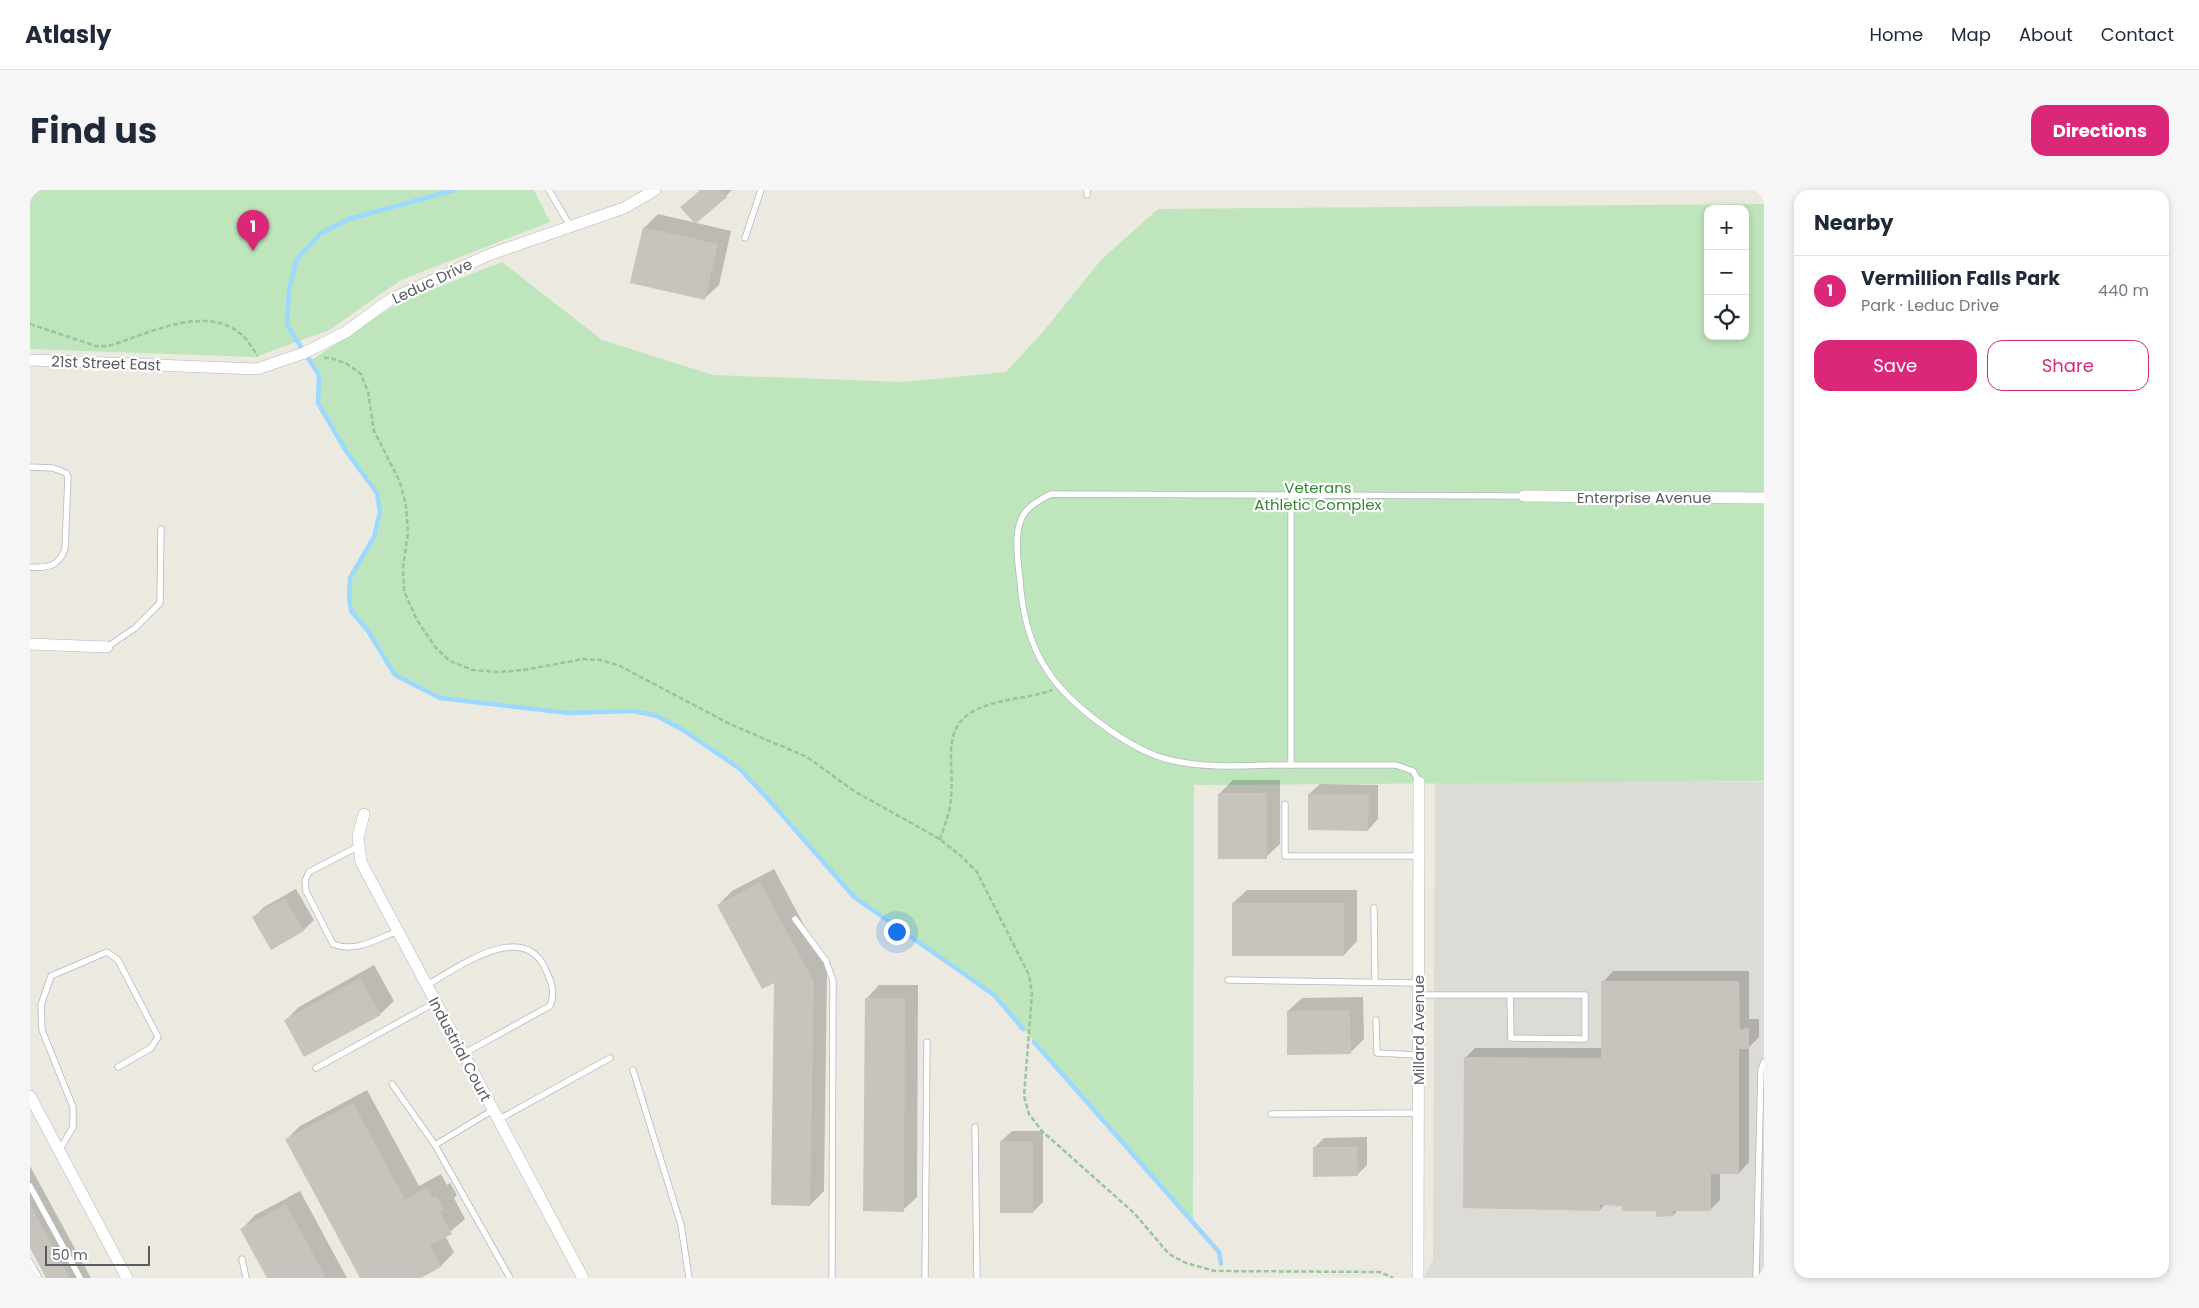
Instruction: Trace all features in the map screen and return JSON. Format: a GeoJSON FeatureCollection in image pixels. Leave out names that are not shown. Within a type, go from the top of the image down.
{"type":"FeatureCollection","features":[{"type":"Feature","properties":{"kind":"street","name":"Leduc Drive"},"geometry":{"type":"LineString","coordinates":[[182,366],[257,369],[304,353],[346,332],[391,299],[492,254],[624,208],[655,190]]}},
{"type":"Feature","properties":{"kind":"street","name":"21st Street East"},"geometry":{"type":"LineString","coordinates":[[30,360],[182,366]]}},
{"type":"Feature","properties":{"kind":"street","name":"Enterprise Avenue"},"geometry":{"type":"LineString","coordinates":[[1524,496],[1764,498]]}},
{"type":"Feature","properties":{"kind":"street"},"geometry":{"type":"LineString","coordinates":[[30,644],[107,647]]}},
{"type":"Feature","properties":{"kind":"street","name":"Millard Avenue"},"geometry":{"type":"LineString","coordinates":[[1418,1278],[1419,782]]}},
{"type":"Feature","properties":{"kind":"street","name":"Industrial Court"},"geometry":{"type":"LineString","coordinates":[[364,814],[358,837],[361,862],[583,1278]]}},
{"type":"Feature","properties":{"kind":"street"},"geometry":{"type":"LineString","coordinates":[[30,1096],[127,1278]]}},
{"type":"Feature","properties":{"kind":"lane"},"geometry":{"type":"LineString","coordinates":[[549,190],[570,226]]}},
{"type":"Feature","properties":{"kind":"lane"},"geometry":{"type":"LineString","coordinates":[[745,238],[761,190]]}},
{"type":"Feature","properties":{"kind":"lane"},"geometry":{"type":"LineString","coordinates":[[30,467],[53,468],[66,472],[68,477],[65,549],[61,560],[52,565],[30,567]]}},
{"type":"Feature","properties":{"kind":"lane"},"geometry":{"type":"LineString","coordinates":[[1419,782],[1413,771],[1396,765],[1205,766],[1168,760],[1131,744],[1098,721],[1061,687],[1047,670],[1037,649],[1022,604],[1018,541],[1020,523],[1026,511],[1038,501],[1051,494],[1524,496]]}},
{"type":"Feature","properties":{"kind":"lane"},"geometry":{"type":"LineString","coordinates":[[1291,495],[1291,765]]}},
{"type":"Feature","properties":{"kind":"lane"},"geometry":{"type":"LineString","coordinates":[[107,647],[134,628],[160,603],[161,529]]}},
{"type":"Feature","properties":{"kind":"lane"},"geometry":{"type":"LineString","coordinates":[[1285,804],[1285,856],[1419,856]]}},
{"type":"Feature","properties":{"kind":"lane"},"geometry":{"type":"LineString","coordinates":[[359,846],[309,872],[305,881],[306,891],[332,944],[343,948],[355,947],[398,931]]}},
{"type":"Feature","properties":{"kind":"lane"},"geometry":{"type":"LineString","coordinates":[[1374,908],[1374,982]]}},
{"type":"Feature","properties":{"kind":"lane"},"geometry":{"type":"LineString","coordinates":[[796,919],[826,961],[832,981],[832,1278]]}},
{"type":"Feature","properties":{"kind":"lane"},"geometry":{"type":"LineString","coordinates":[[427,985],[494,949],[523,946],[539,957],[552,983],[554,996],[550,1006],[463,1054]]}},
{"type":"Feature","properties":{"kind":"lane"},"geometry":{"type":"LineString","coordinates":[[59,1151],[72,1127],[72,1107],[42,1030],[41,1005],[51,976],[106,952],[118,960],[158,1037],[151,1048],[118,1067]]}},
{"type":"Feature","properties":{"kind":"lane"},"geometry":{"type":"LineString","coordinates":[[1228,980],[1374,982],[1418,989],[1510,995],[1585,995],[1585,1039],[1511,1038],[1510,995]]}},
{"type":"Feature","properties":{"kind":"lane"},"geometry":{"type":"LineString","coordinates":[[316,1068],[436,1002]]}},
{"type":"Feature","properties":{"kind":"lane"},"geometry":{"type":"LineString","coordinates":[[1376,1020],[1377,1053],[1418,1054]]}},
{"type":"Feature","properties":{"kind":"lane"},"geometry":{"type":"LineString","coordinates":[[925,1278],[927,1042]]}},
{"type":"Feature","properties":{"kind":"lane"},"geometry":{"type":"LineString","coordinates":[[435,1145],[610,1058]]}},
{"type":"Feature","properties":{"kind":"lane"},"geometry":{"type":"LineString","coordinates":[[1756,1278],[1761,1226],[1762,1070],[1764,1062]]}},
{"type":"Feature","properties":{"kind":"lane"},"geometry":{"type":"LineString","coordinates":[[633,1070],[681,1225],[689,1278]]}},
{"type":"Feature","properties":{"kind":"lane"},"geometry":{"type":"LineString","coordinates":[[392,1084],[435,1145],[510,1278]]}},
{"type":"Feature","properties":{"kind":"lane"},"geometry":{"type":"LineString","coordinates":[[1271,1114],[1418,1114]]}},
{"type":"Feature","properties":{"kind":"lane"},"geometry":{"type":"LineString","coordinates":[[975,1127],[977,1278]]}},
{"type":"Feature","properties":{"kind":"lane"},"geometry":{"type":"LineString","coordinates":[[30,1186],[80,1278]]}},
{"type":"Feature","properties":{"kind":"lane"},"geometry":{"type":"LineString","coordinates":[[242,1258],[246,1278]]}},
{"type":"Feature","properties":{"kind":"lane"},"geometry":{"type":"LineString","coordinates":[[30,1262],[39,1278]]}},
{"type":"Feature","properties":{"kind":"path"},"geometry":{"type":"LineString","coordinates":[[30,324],[96,346],[108,346],[179,322],[200,321],[233,328],[245,338],[262,361]]}},
{"type":"Feature","properties":{"kind":"path"},"geometry":{"type":"LineString","coordinates":[[318,358],[330,358],[347,364],[360,374],[368,392],[374,431],[400,482],[406,506],[408,533],[403,566],[404,591],[417,620],[436,648],[450,661],[473,670],[497,672],[524,670],[583,659],[601,660],[620,666],[730,724],[807,756],[854,791],[940,840],[961,856],[977,872],[1029,975],[1032,994],[1024,1096],[1029,1114],[1042,1130],[1134,1213],[1169,1254],[1186,1263],[1215,1271],[1380,1272],[1393,1278]]}},
{"type":"Feature","properties":{"kind":"path"},"geometry":{"type":"LineString","coordinates":[[940,840],[951,798],[954,729],[966,714],[988,704],[1024,698],[1061,687]]}},
{"type":"Feature","properties":{"kind":"shaded area"},"geometry":{"type":"Polygon","coordinates":[[[1435,780],[1764,782],[1764,1278],[1423,1278],[1433,1260],[1435,780]]]}},
{"type":"Feature","properties":{"kind":"green space"},"geometry":{"type":"Polygon","coordinates":[[[30,190],[534,190],[550,222],[401,280],[329,330],[255,357],[30,349],[30,190]]]}},
{"type":"Feature","properties":{"kind":"green space","name":"Veterans Athletic Complex"},"geometry":{"type":"Polygon","coordinates":[[[1764,204],[1764,781],[1194,785],[1193,1224],[994,995],[854,897],[740,769],[683,730],[657,716],[633,711],[569,713],[440,698],[395,675],[368,631],[351,611],[349,596],[350,578],[374,537],[380,512],[377,493],[346,451],[318,403],[318,375],[310,361],[398,303],[502,262],[602,340],[713,375],[903,382],[1006,372],[1042,333],[1101,260],[1158,209],[1764,204]]]}},
{"type":"Feature","properties":{"kind":"building"},"geometry":{"type":"Polygon","coordinates":[[[701,190],[721,190],[727,197],[695,224],[680,207],[701,190]]]}},
{"type":"Feature","properties":{"kind":"building"},"geometry":{"type":"Polygon","coordinates":[[[643,227],[718,244],[705,300],[630,283],[643,227]]]}},
{"type":"Feature","properties":{"kind":"building"},"geometry":{"type":"Polygon","coordinates":[[[1218,793],[1267,793],[1267,859],[1218,859],[1218,793]]]}},
{"type":"Feature","properties":{"kind":"building"},"geometry":{"type":"Polygon","coordinates":[[[1308,794],[1369,795],[1368,831],[1308,830],[1308,794]]]}},
{"type":"Feature","properties":{"kind":"building"},"geometry":{"type":"Polygon","coordinates":[[[760,882],[814,982],[810,1206],[771,1205],[774,983],[762,989],[717,905],[760,882]]]}},
{"type":"Feature","properties":{"kind":"building"},"geometry":{"type":"Polygon","coordinates":[[[285,898],[304,931],[271,950],[252,917],[285,898]]]}},
{"type":"Feature","properties":{"kind":"building"},"geometry":{"type":"Polygon","coordinates":[[[1232,903],[1344,903],[1344,956],[1232,956],[1232,903]]]}},
{"type":"Feature","properties":{"kind":"building"},"geometry":{"type":"Polygon","coordinates":[[[360,978],[381,1015],[304,1057],[284,1020],[360,978]]]}},
{"type":"Feature","properties":{"kind":"building"},"geometry":{"type":"Polygon","coordinates":[[[1601,981],[1739,981],[1740,1029],[1749,1028],[1749,1049],[1739,1049],[1739,1174],[1711,1174],[1711,1211],[1673,1211],[1673,1216],[1656,1217],[1656,1211],[1622,1211],[1622,1206],[1600,1205],[1600,1211],[1463,1208],[1464,1057],[1601,1058],[1601,981]]]}},
{"type":"Feature","properties":{"kind":"building"},"geometry":{"type":"Polygon","coordinates":[[[865,998],[905,998],[904,1212],[863,1211],[865,998]]]}},
{"type":"Feature","properties":{"kind":"building"},"geometry":{"type":"Polygon","coordinates":[[[1350,1010],[1351,1054],[1287,1055],[1287,1011],[1350,1010]]]}},
{"type":"Feature","properties":{"kind":"building"},"geometry":{"type":"Polygon","coordinates":[[[353,1103],[405,1199],[427,1187],[433,1198],[437,1196],[444,1210],[440,1212],[452,1234],[430,1246],[441,1267],[421,1278],[360,1278],[285,1139],[353,1103]]]}},
{"type":"Feature","properties":{"kind":"building"},"geometry":{"type":"Polygon","coordinates":[[[1000,1141],[1033,1141],[1033,1213],[1000,1213],[1000,1141]]]}},
{"type":"Feature","properties":{"kind":"building"},"geometry":{"type":"Polygon","coordinates":[[[1313,1147],[1357,1147],[1358,1176],[1313,1177],[1313,1147]]]}},
{"type":"Feature","properties":{"kind":"building"},"geometry":{"type":"Polygon","coordinates":[[[30,1204],[70,1278],[46,1278],[30,1248],[30,1204]]]}},
{"type":"Feature","properties":{"kind":"building"},"geometry":{"type":"Polygon","coordinates":[[[286,1204],[326,1278],[267,1278],[240,1229],[286,1204]]]}},
{"type":"Feature","properties":{"kind":"waterway"},"geometry":{"type":"LineString","coordinates":[[455,190],[349,219],[321,233],[297,259],[289,290],[287,325],[319,375],[318,403],[346,451],[377,493],[380,512],[374,537],[350,578],[349,596],[351,611],[368,631],[395,675],[440,698],[569,713],[633,711],[657,716],[683,730],[740,769],[854,897],[994,995],[1023,1029]]}},
{"type":"Feature","properties":{"kind":"waterway"},"geometry":{"type":"LineString","coordinates":[[1034,1042],[1219,1252],[1221,1264]]}},
{"type":"Feature","properties":{"kind":"place","name":"Vermillion Falls Park"},"geometry":{"type":"Point","coordinates":[253,251]}}]}
